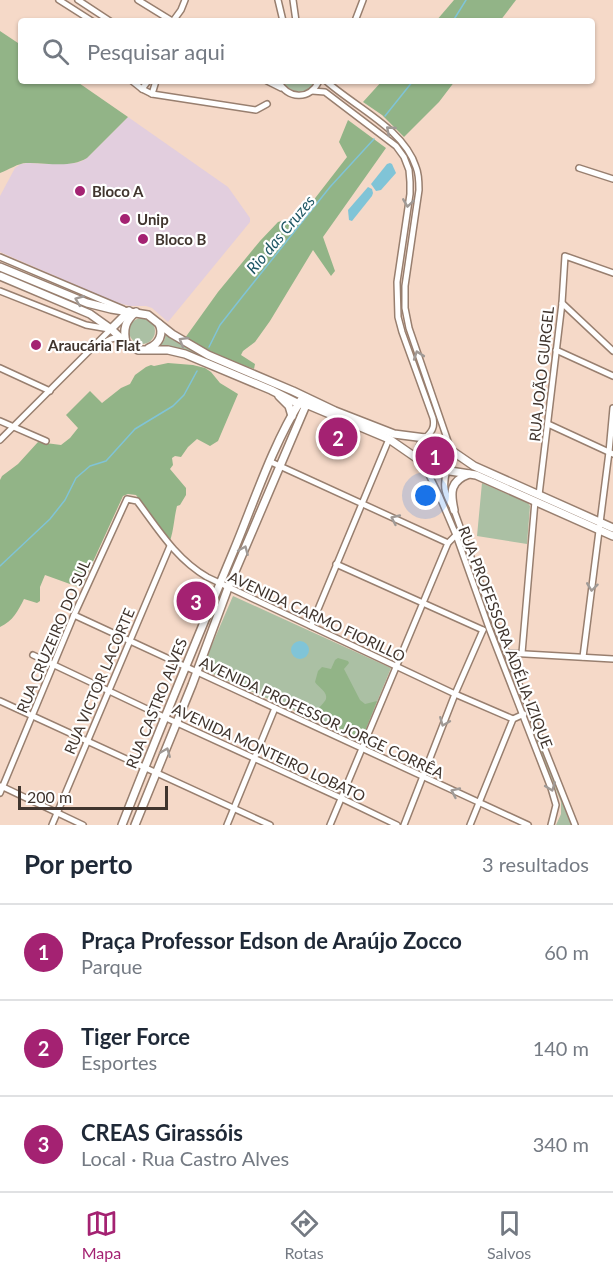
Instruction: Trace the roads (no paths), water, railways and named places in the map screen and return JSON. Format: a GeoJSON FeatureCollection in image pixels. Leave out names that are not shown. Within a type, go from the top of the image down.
{"type":"FeatureCollection","features":[{"type":"Feature","properties":{"kind":"main road"},"geometry":{"type":"LineString","coordinates":[[0,267],[87,303],[148,315],[180,339],[208,355],[293,391],[304,400],[389,439],[428,466],[469,474],[537,498]]}},
{"type":"Feature","properties":{"kind":"main road"},"geometry":{"type":"LineString","coordinates":[[0,276],[84,311],[138,350],[168,350],[185,354],[273,390],[394,434],[439,442],[474,466],[537,498],[600,526],[613,536]]}},
{"type":"Feature","properties":{"kind":"main road"},"geometry":{"type":"LineString","coordinates":[[111,329],[133,312]]}},
{"type":"Feature","properties":{"kind":"main road"},"geometry":{"type":"LineString","coordinates":[[126,343],[124,327],[133,312]]}},
{"type":"Feature","properties":{"kind":"main road"},"geometry":{"type":"LineString","coordinates":[[144,350],[155,345],[159,339],[161,329],[159,324]]}},
{"type":"Feature","properties":{"kind":"main road"},"geometry":{"type":"LineString","coordinates":[[273,390],[289,406],[291,416]]}},
{"type":"Feature","properties":{"kind":"main road","name":"RUA CASTRO ALVES"},"geometry":{"type":"LineString","coordinates":[[122,825],[164,717],[271,462],[291,416],[304,400]]}},
{"type":"Feature","properties":{"kind":"main road","name":"RUA CASTRO ALVES"},"geometry":{"type":"LineString","coordinates":[[135,825],[157,774],[228,588],[289,445],[304,400]]}},
{"type":"Feature","properties":{"kind":"main road"},"geometry":{"type":"LineString","coordinates":[[419,461],[418,451],[425,438]]}},
{"type":"Feature","properties":{"kind":"main road"},"geometry":{"type":"LineString","coordinates":[[280,441],[289,445]]}},
{"type":"Feature","properties":{"kind":"main road"},"geometry":{"type":"LineString","coordinates":[[447,470],[452,460],[451,450]]}},
{"type":"Feature","properties":{"kind":"main road"},"geometry":{"type":"LineString","coordinates":[[453,510],[451,495],[454,485],[463,476],[469,474]]}},
{"type":"Feature","properties":{"kind":"main road"},"geometry":{"type":"LineString","coordinates":[[600,526],[613,528]]}},
{"type":"Feature","properties":{"kind":"street"},"geometry":{"type":"LineString","coordinates":[[59,0],[87,18]]}},
{"type":"Feature","properties":{"kind":"street"},"geometry":{"type":"LineString","coordinates":[[78,0],[105,18]]}},
{"type":"Feature","properties":{"kind":"street"},"geometry":{"type":"LineString","coordinates":[[138,0],[168,18]]}},
{"type":"Feature","properties":{"kind":"street"},"geometry":{"type":"LineString","coordinates":[[175,18],[185,0]]}},
{"type":"Feature","properties":{"kind":"street"},"geometry":{"type":"LineString","coordinates":[[279,0],[282,18]]}},
{"type":"Feature","properties":{"kind":"street"},"geometry":{"type":"LineString","coordinates":[[293,0],[296,18]]}},
{"type":"Feature","properties":{"kind":"street"},"geometry":{"type":"LineString","coordinates":[[356,18],[363,0]]}},
{"type":"Feature","properties":{"kind":"street"},"geometry":{"type":"LineString","coordinates":[[181,10],[181,18]]}},
{"type":"Feature","properties":{"kind":"street"},"geometry":{"type":"LineString","coordinates":[[145,84],[152,94],[256,110],[267,104]]}},
{"type":"Feature","properties":{"kind":"street"},"geometry":{"type":"LineString","coordinates":[[152,94],[155,84]]}},
{"type":"Feature","properties":{"kind":"street"},"geometry":{"type":"LineString","coordinates":[[273,84],[294,95],[306,94],[312,91],[317,84]]}},
{"type":"Feature","properties":{"kind":"street"},"geometry":{"type":"LineString","coordinates":[[280,84],[282,88]]}},
{"type":"Feature","properties":{"kind":"street"},"geometry":{"type":"LineString","coordinates":[[330,84],[399,138],[410,153],[416,167],[419,190],[405,286],[405,308],[409,328],[451,450]]}},
{"type":"Feature","properties":{"kind":"street"},"geometry":{"type":"LineString","coordinates":[[312,91],[325,92],[383,135],[396,146],[409,170],[410,194],[397,282],[398,315],[433,417],[433,428],[425,438]]}},
{"type":"Feature","properties":{"kind":"street"},"geometry":{"type":"LineString","coordinates":[[579,168],[613,179]]}},
{"type":"Feature","properties":{"kind":"street","name":"RUA JOÃO GURGEL"},"geometry":{"type":"LineString","coordinates":[[522,653],[537,498],[562,303],[565,256],[613,273]]}},
{"type":"Feature","properties":{"kind":"street"},"geometry":{"type":"LineString","coordinates":[[0,257],[133,312]]}},
{"type":"Feature","properties":{"kind":"street"},"geometry":{"type":"LineString","coordinates":[[0,291],[86,325],[111,329]]}},
{"type":"Feature","properties":{"kind":"street"},"geometry":{"type":"LineString","coordinates":[[562,303],[613,351]]}},
{"type":"Feature","properties":{"kind":"street"},"geometry":{"type":"LineString","coordinates":[[0,440],[111,329]]}},
{"type":"Feature","properties":{"kind":"street"},"geometry":{"type":"LineString","coordinates":[[90,351],[119,337]]}},
{"type":"Feature","properties":{"kind":"street"},"geometry":{"type":"LineString","coordinates":[[556,350],[613,376]]}},
{"type":"Feature","properties":{"kind":"street"},"geometry":{"type":"LineString","coordinates":[[0,368],[50,391]]}},
{"type":"Feature","properties":{"kind":"street"},"geometry":{"type":"LineString","coordinates":[[583,657],[611,453],[613,408]]}},
{"type":"Feature","properties":{"kind":"street"},"geometry":{"type":"LineString","coordinates":[[0,421],[46,441]]}},
{"type":"Feature","properties":{"kind":"street"},"geometry":{"type":"LineString","coordinates":[[548,424],[611,453]]}},
{"type":"Feature","properties":{"kind":"street"},"geometry":{"type":"LineString","coordinates":[[311,626],[389,439]]}},
{"type":"Feature","properties":{"kind":"street","name":"RUA PROFESSORA ADÉLIA IZIQUE"},"geometry":{"type":"LineString","coordinates":[[419,461],[427,471],[456,535],[486,629],[555,800],[551,825]]}},
{"type":"Feature","properties":{"kind":"street"},"geometry":{"type":"LineString","coordinates":[[271,462],[448,543]]}},
{"type":"Feature","properties":{"kind":"street","name":"RUA PROFESSORA ADÉLIA IZIQUE"},"geometry":{"type":"LineString","coordinates":[[447,470],[444,490],[575,825]]}},
{"type":"Feature","properties":{"kind":"street","name":"RUA CRUZEIRO DO SUL"},"geometry":{"type":"LineString","coordinates":[[1,788],[74,615],[127,499],[137,501]]}},
{"type":"Feature","properties":{"kind":"street","name":"AVENIDA CARMO FIORILLO"},"geometry":{"type":"LineString","coordinates":[[137,501],[170,546],[195,570],[228,588],[513,719]]}},
{"type":"Feature","properties":{"kind":"street"},"geometry":{"type":"LineString","coordinates":[[330,825],[448,543],[461,530]]}},
{"type":"Feature","properties":{"kind":"street","name":"RUA VICTOR LACORTE"},"geometry":{"type":"LineString","coordinates":[[52,825],[170,546]]}},
{"type":"Feature","properties":{"kind":"street"},"geometry":{"type":"LineString","coordinates":[[336,564],[486,629],[496,626]]}},
{"type":"Feature","properties":{"kind":"street","name":"AVENIDA PROFESSOR JORGE CORRÊA"},"geometry":{"type":"LineString","coordinates":[[74,615],[528,825]]}},
{"type":"Feature","properties":{"kind":"street"},"geometry":{"type":"LineString","coordinates":[[404,825],[455,694],[486,629]]}},
{"type":"Feature","properties":{"kind":"street"},"geometry":{"type":"LineString","coordinates":[[507,653],[613,659]]}},
{"type":"Feature","properties":{"kind":"street","name":"AVENIDA MONTEIRO LOBATO"},"geometry":{"type":"LineString","coordinates":[[33,655],[397,825]]}},
{"type":"Feature","properties":{"kind":"street"},"geometry":{"type":"LineString","coordinates":[[0,702],[270,825]]}},
{"type":"Feature","properties":{"kind":"street"},"geometry":{"type":"LineString","coordinates":[[227,825],[275,708]]}},
{"type":"Feature","properties":{"kind":"street"},"geometry":{"type":"LineString","coordinates":[[470,825],[513,719],[531,712]]}},
{"type":"Feature","properties":{"kind":"street"},"geometry":{"type":"LineString","coordinates":[[1,788],[83,825]]}},
{"type":"Feature","properties":{"kind":"water"},"geometry":{"type":"Polygon","coordinates":[[[390,163],[396,173],[381,190],[376,191],[371,184],[390,163]]]}},
{"type":"Feature","properties":{"kind":"water"},"geometry":{"type":"Polygon","coordinates":[[[368,187],[372,189],[372,196],[352,221],[349,220],[348,210],[368,187]]]}},
{"type":"Feature","properties":{"kind":"water"},"geometry":{"type":"Polygon","coordinates":[[[296,641],[304,641],[309,646],[307,657],[296,659],[291,654],[291,646],[296,641]]]}},
{"type":"Feature","properties":{"kind":"waterway","name":"Rio das Cruzes"},"geometry":{"type":"LineString","coordinates":[[455,18],[466,0]]}},
{"type":"Feature","properties":{"kind":"waterway","name":"Rio das Cruzes"},"geometry":{"type":"LineString","coordinates":[[385,116],[411,84]]}},
{"type":"Feature","properties":{"kind":"waterway","name":"Rio das Cruzes"},"geometry":{"type":"LineString","coordinates":[[209,347],[220,325],[242,297],[330,187],[374,139]]}},
{"type":"Feature","properties":{"kind":"waterway"},"geometry":{"type":"LineString","coordinates":[[0,566],[50,519],[65,500],[76,478],[90,466],[106,461],[135,429],[173,406],[184,395],[197,371]]}},
{"type":"Feature","properties":{"kind":"place","name":"Bloco A"},"geometry":{"type":"Point","coordinates":[80,191]}},
{"type":"Feature","properties":{"kind":"place","name":"Unip"},"geometry":{"type":"Point","coordinates":[125,219]}},
{"type":"Feature","properties":{"kind":"place","name":"Bloco B"},"geometry":{"type":"Point","coordinates":[143,239]}},
{"type":"Feature","properties":{"kind":"place","name":"Araucária Flat"},"geometry":{"type":"Point","coordinates":[36,345]}},
{"type":"Feature","properties":{"kind":"place","name":"Tiger Force"},"geometry":{"type":"Point","coordinates":[338,437]}},
{"type":"Feature","properties":{"kind":"place","name":"Praça Professor Edson de Araújo Zocco"},"geometry":{"type":"Point","coordinates":[435,456]}},
{"type":"Feature","properties":{"kind":"place","name":"CREAS Girassóis"},"geometry":{"type":"Point","coordinates":[196,601]}}]}
